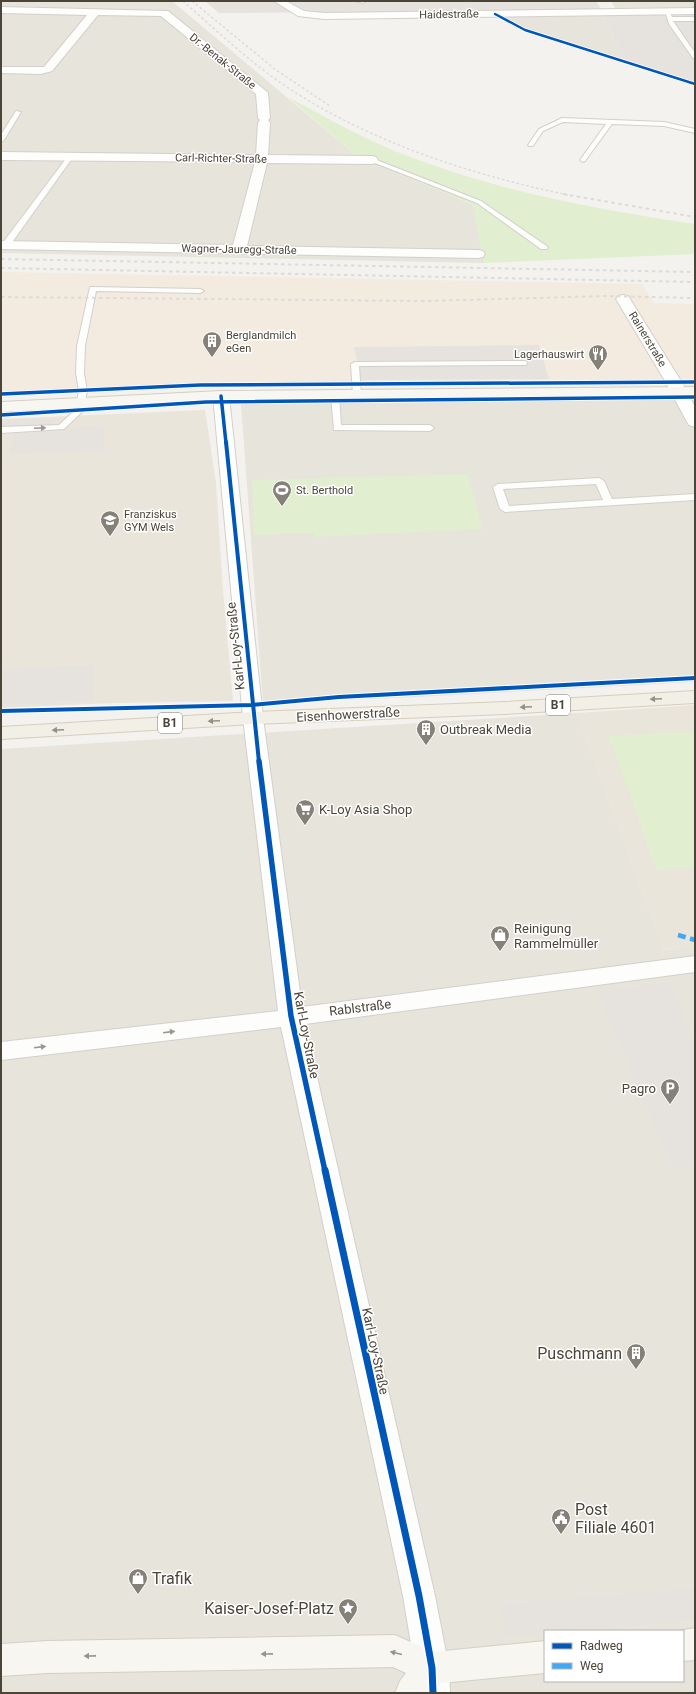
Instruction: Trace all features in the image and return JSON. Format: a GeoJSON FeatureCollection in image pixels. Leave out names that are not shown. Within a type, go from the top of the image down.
{"type":"FeatureCollection","features":[{"type":"Feature","properties":{"kind":"main road","name":"Eisenhowerstraße"},"geometry":{"type":"LineString","coordinates":[[1,733],[253,718],[505,708],[695,697]]}},
{"type":"Feature","properties":{"kind":"street","name":"Haidestraße"},"geometry":{"type":"LineString","coordinates":[[279,1],[308,16],[609,13],[669,15],[695,11]]}},
{"type":"Feature","properties":{"kind":"street"},"geometry":{"type":"LineString","coordinates":[[601,1],[609,13]]}},
{"type":"Feature","properties":{"kind":"street"},"geometry":{"type":"LineString","coordinates":[[1,10],[94,13]]}},
{"type":"Feature","properties":{"kind":"street"},"geometry":{"type":"LineString","coordinates":[[1,70],[40,71],[48,69],[94,13]]}},
{"type":"Feature","properties":{"kind":"street","name":"Dr.-Benak-Straße"},"geometry":{"type":"LineString","coordinates":[[94,13],[164,13],[262,92],[264,120],[262,159],[238,249]]}},
{"type":"Feature","properties":{"kind":"street","name":"Carl-Richter-Straße"},"geometry":{"type":"LineString","coordinates":[[1,156],[372,160]]}},
{"type":"Feature","properties":{"kind":"street","name":"Wagner-Jauregg-Straße"},"geometry":{"type":"LineString","coordinates":[[3,246],[478,254]]}},
{"type":"Feature","properties":{"kind":"street","name":"Rainerstraße"},"geometry":{"type":"LineString","coordinates":[[623,299],[679,392],[695,422]]}},
{"type":"Feature","properties":{"kind":"street"},"geometry":{"type":"LineString","coordinates":[[1,407],[221,396],[695,392]]}},
{"type":"Feature","properties":{"kind":"street","name":"Karl-Loy-Straße"},"geometry":{"type":"LineString","coordinates":[[221,396],[253,718],[291,1016],[419,1596],[425,1685]]}},
{"type":"Feature","properties":{"kind":"street","name":"Rablstraße"},"geometry":{"type":"LineString","coordinates":[[1,1051],[264,1021],[291,1016],[695,964]]}},
{"type":"Feature","properties":{"kind":"street"},"geometry":{"type":"LineString","coordinates":[[684,1645],[695,1644]]}},
{"type":"Feature","properties":{"kind":"street"},"geometry":{"type":"LineString","coordinates":[[1,1660],[47,1657],[395,1651],[425,1685],[544,1657]]}},
{"type":"Feature","properties":{"kind":"lane"},"geometry":{"type":"LineString","coordinates":[[357,1],[364,1]]}},
{"type":"Feature","properties":{"kind":"lane"},"geometry":{"type":"LineString","coordinates":[[669,15],[695,19]]}},
{"type":"Feature","properties":{"kind":"lane"},"geometry":{"type":"LineString","coordinates":[[669,15],[695,57]]}},
{"type":"Feature","properties":{"kind":"lane"},"geometry":{"type":"LineString","coordinates":[[1,140],[18,112]]}},
{"type":"Feature","properties":{"kind":"lane"},"geometry":{"type":"LineString","coordinates":[[531,145],[541,130],[562,120],[664,124],[695,131]]}},
{"type":"Feature","properties":{"kind":"lane"},"geometry":{"type":"LineString","coordinates":[[583,160],[610,122]]}},
{"type":"Feature","properties":{"kind":"lane"},"geometry":{"type":"LineString","coordinates":[[3,246],[70,157]]}},
{"type":"Feature","properties":{"kind":"lane"},"geometry":{"type":"LineString","coordinates":[[372,160],[479,202],[544,247]]}},
{"type":"Feature","properties":{"kind":"lane"},"geometry":{"type":"LineString","coordinates":[[1,430],[61,427],[79,411],[83,391],[80,373],[82,346],[93,289],[200,291]]}},
{"type":"Feature","properties":{"kind":"lane"},"geometry":{"type":"LineString","coordinates":[[357,395],[355,364],[523,363]]}},
{"type":"Feature","properties":{"kind":"lane"},"geometry":{"type":"LineString","coordinates":[[335,395],[337,428],[430,428]]}},
{"type":"Feature","properties":{"kind":"lane"},"geometry":{"type":"LineString","coordinates":[[609,502],[599,481],[498,487],[505,509],[695,497]]}},
{"type":"Feature","properties":{"kind":"shaded area"},"geometry":{"type":"Polygon","coordinates":[[[1,1],[172,1],[357,156],[473,205],[484,263],[1,253],[1,1]]]}},
{"type":"Feature","properties":{"kind":"shaded area"},"geometry":{"type":"Polygon","coordinates":[[[205,1],[596,1],[602,11],[219,13],[205,1]]]}},
{"type":"Feature","properties":{"kind":"shaded area"},"geometry":{"type":"Polygon","coordinates":[[[611,1],[695,1],[695,14],[661,14],[615,8],[611,1]]]}},
{"type":"Feature","properties":{"kind":"shaded area"},"geometry":{"type":"Polygon","coordinates":[[[695,14],[695,83],[626,61],[603,16],[695,14]]]}},
{"type":"Feature","properties":{"kind":"shaded area"},"geometry":{"type":"Polygon","coordinates":[[[501,16],[603,16],[626,61],[523,28],[501,16]]]}},
{"type":"Feature","properties":{"kind":"shaded area"},"geometry":{"type":"Polygon","coordinates":[[[1,272],[642,284],[654,303],[695,304],[695,386],[513,385],[231,387],[1,396],[1,272]]]}},
{"type":"Feature","properties":{"kind":"shaded area"},"geometry":{"type":"Polygon","coordinates":[[[539,345],[549,379],[361,380],[354,347],[539,345]]]}},
{"type":"Feature","properties":{"kind":"shaded area"},"geometry":{"type":"Polygon","coordinates":[[[695,399],[695,682],[417,697],[263,703],[241,404],[695,399]]]}},
{"type":"Feature","properties":{"kind":"shaded area","name":"Franziskus GYM Wels"},"geometry":{"type":"Polygon","coordinates":[[[205,410],[216,483],[223,590],[233,701],[116,703],[1,708],[1,419],[205,410]]]}},
{"type":"Feature","properties":{"kind":"shaded area"},"geometry":{"type":"Polygon","coordinates":[[[60,418],[53,424],[1,427],[1,421],[60,418]]]}},
{"type":"Feature","properties":{"kind":"shaded area"},"geometry":{"type":"Polygon","coordinates":[[[104,425],[103,451],[10,454],[14,434],[64,431],[80,426],[104,425]]]}},
{"type":"Feature","properties":{"kind":"shaded area"},"geometry":{"type":"Polygon","coordinates":[[[94,665],[93,702],[1,705],[1,669],[94,665]]]}},
{"type":"Feature","properties":{"kind":"shaded area"},"geometry":{"type":"Polygon","coordinates":[[[695,705],[695,947],[664,950],[577,713],[695,705]]]}},
{"type":"Feature","properties":{"kind":"shaded area"},"geometry":{"type":"Polygon","coordinates":[[[577,713],[664,950],[695,947],[695,1693],[1,1693],[1,749],[577,713]]]}},
{"type":"Feature","properties":{"kind":"shaded area","name":"Pagro"},"geometry":{"type":"Polygon","coordinates":[[[669,982],[695,1044],[695,1166],[673,1169],[598,992],[669,982]]]}},
{"type":"Feature","properties":{"kind":"shaded area"},"geometry":{"type":"Polygon","coordinates":[[[695,1588],[695,1621],[585,1630],[544,1630],[544,1633],[507,1636],[498,1604],[695,1588]]]}},
{"type":"Feature","properties":{"kind":"green space"},"geometry":{"type":"Polygon","coordinates":[[[288,97],[349,130],[397,152],[482,181],[588,206],[695,224],[695,254],[484,263],[473,205],[357,156],[288,97]]]}},
{"type":"Feature","properties":{"kind":"green space"},"geometry":{"type":"Polygon","coordinates":[[[468,474],[482,529],[314,537],[314,533],[254,535],[252,480],[468,474]]]}},
{"type":"Feature","properties":{"kind":"green space"},"geometry":{"type":"Polygon","coordinates":[[[695,731],[695,867],[656,870],[609,736],[695,731]]]}},
{"type":"Feature","properties":{"kind":"railway"},"geometry":{"type":"LineString","coordinates":[[183,1],[238,49],[281,83],[296,93],[360,128],[393,143],[462,168],[565,194]]}},
{"type":"Feature","properties":{"kind":"railway"},"geometry":{"type":"LineString","coordinates":[[192,1],[276,70],[330,106]]}},
{"type":"Feature","properties":{"kind":"railway"},"geometry":{"type":"LineString","coordinates":[[565,194],[695,217]]}},
{"type":"Feature","properties":{"kind":"railway"},"geometry":{"type":"LineString","coordinates":[[1,259],[695,272]]}},
{"type":"Feature","properties":{"kind":"railway"},"geometry":{"type":"LineString","coordinates":[[1,268],[695,282]]}},
{"type":"Feature","properties":{"kind":"railway"},"geometry":{"type":"LineString","coordinates":[[1,297],[426,301],[606,296],[695,298]]}},
{"type":"Feature","properties":{"kind":"marked path"},"geometry":{"type":"LineString","coordinates":[[678,935],[695,940]]}},
{"type":"Feature","properties":{"kind":"cycle path"},"geometry":{"type":"LineString","coordinates":[[495,14],[525,30],[695,84]]}},
{"type":"Feature","properties":{"kind":"cycle path"},"geometry":{"type":"LineString","coordinates":[[1,394],[200,385],[695,382]]}},
{"type":"Feature","properties":{"kind":"cycle path"},"geometry":{"type":"LineString","coordinates":[[221,396],[253,718],[291,1016],[419,1596],[432,1668],[433,1693]]}},
{"type":"Feature","properties":{"kind":"cycle path"},"geometry":{"type":"LineString","coordinates":[[1,415],[206,402],[695,397]]}},
{"type":"Feature","properties":{"kind":"cycle path"},"geometry":{"type":"LineString","coordinates":[[1,711],[252,705],[339,697],[695,678]]}},
{"type":"Feature","properties":{"kind":"place","name":"Berglandmilch eGen"},"geometry":{"type":"Point","coordinates":[212,358]}},
{"type":"Feature","properties":{"kind":"place","name":"Lagerhauswirt"},"geometry":{"type":"Point","coordinates":[598,371]}},
{"type":"Feature","properties":{"kind":"place","name":"St. Berthold"},"geometry":{"type":"Point","coordinates":[282,507]}},
{"type":"Feature","properties":{"kind":"place","name":"Franziskus GYM Wels"},"geometry":{"type":"Point","coordinates":[110,537]}},
{"type":"Feature","properties":{"kind":"place","name":"Outbreak Media"},"geometry":{"type":"Point","coordinates":[426,746]}},
{"type":"Feature","properties":{"kind":"place","name":"K-Loy Asia Shop"},"geometry":{"type":"Point","coordinates":[305,826]}},
{"type":"Feature","properties":{"kind":"place","name":"Reinigung Rammelmüller"},"geometry":{"type":"Point","coordinates":[500,952]}},
{"type":"Feature","properties":{"kind":"place","name":"Pagro"},"geometry":{"type":"Point","coordinates":[670,1105]}},
{"type":"Feature","properties":{"kind":"place","name":"Puschmann"},"geometry":{"type":"Point","coordinates":[636,1370]}},
{"type":"Feature","properties":{"kind":"place","name":"Post Filiale 4601"},"geometry":{"type":"Point","coordinates":[561,1535]}},
{"type":"Feature","properties":{"kind":"place","name":"Trafik"},"geometry":{"type":"Point","coordinates":[138,1595]}},
{"type":"Feature","properties":{"kind":"place","name":"Kaiser-Josef-Platz"},"geometry":{"type":"Point","coordinates":[348,1625]}}]}
